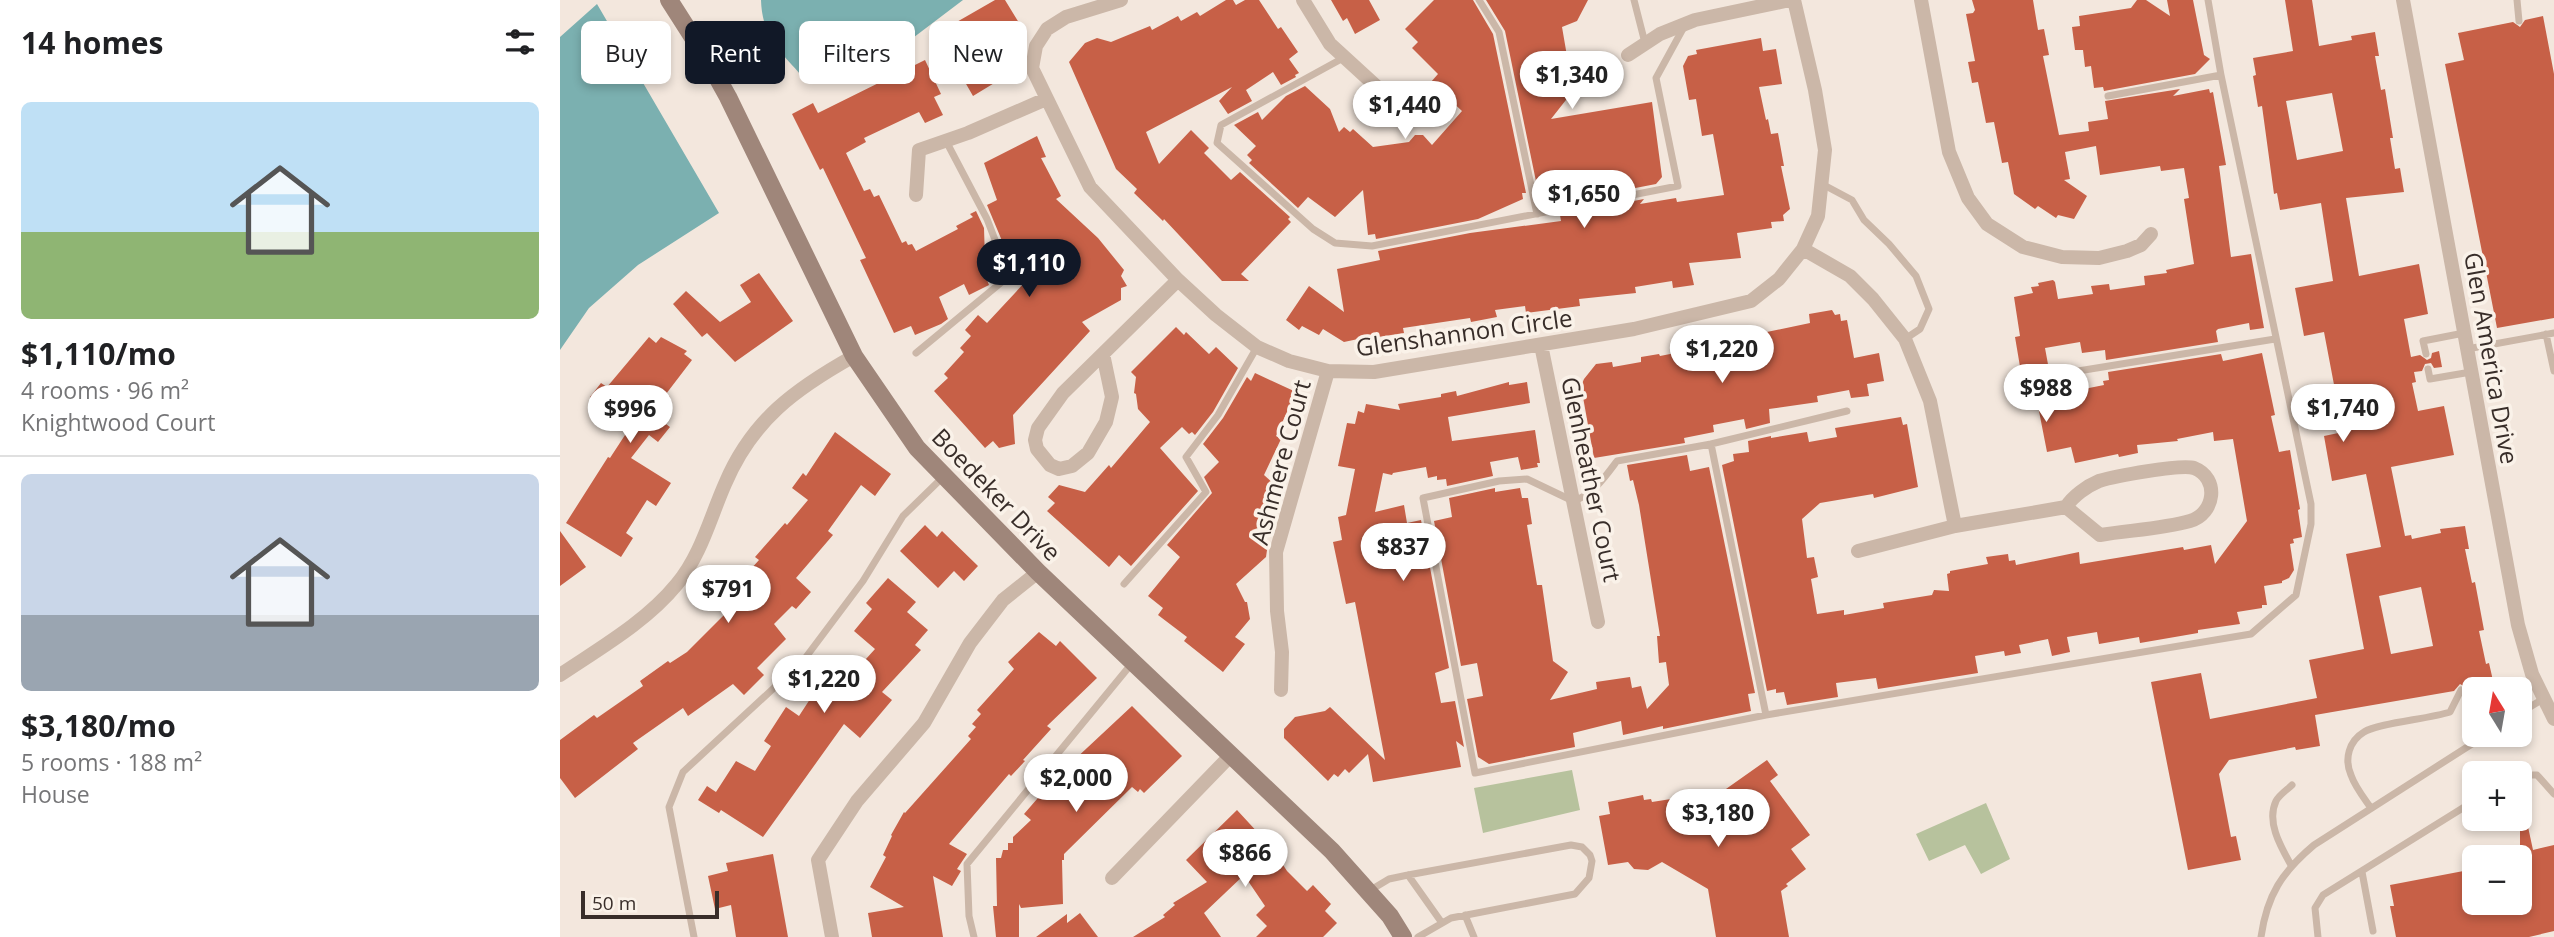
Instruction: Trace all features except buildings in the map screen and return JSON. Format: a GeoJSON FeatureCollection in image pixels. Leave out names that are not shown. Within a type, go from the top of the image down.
{"type":"FeatureCollection","features":[{"type":"Feature","properties":{"kind":"street","name":"Boedeker Drive"},"geometry":{"type":"LineString","coordinates":[[669,0],[728,97],[854,356],[917,448],[1038,572],[1332,851],[1390,916],[1403,937]]}},
{"type":"Feature","properties":{"kind":"street","name":"Glenshannon Circle"},"geometry":{"type":"LineString","coordinates":[[1121,0],[1066,17],[1047,29],[1036,46],[1032,68],[1090,187],[1178,280],[1216,315],[1257,346],[1289,361],[1328,371],[1374,372],[1634,328],[1751,301],[1779,279],[1803,249],[1818,216],[1825,150],[1815,90],[1792,0]]}},
{"type":"Feature","properties":{"kind":"street"},"geometry":{"type":"LineString","coordinates":[[1303,0],[1330,44],[1389,98]]}},
{"type":"Feature","properties":{"kind":"street"},"geometry":{"type":"LineString","coordinates":[[1628,55],[1660,34],[1685,24],[1792,0]]}},
{"type":"Feature","properties":{"kind":"street"},"geometry":{"type":"LineString","coordinates":[[1921,0],[1949,152],[1968,198],[1987,224],[2024,247],[2062,257],[2099,258],[2127,251],[2141,244],[2151,234]]}},
{"type":"Feature","properties":{"kind":"street","name":"Glen America Drive"},"geometry":{"type":"LineString","coordinates":[[2403,0],[2518,625],[2526,656],[2554,719]]}},
{"type":"Feature","properties":{"kind":"street"},"geometry":{"type":"LineString","coordinates":[[916,195],[919,150],[1046,99]]}},
{"type":"Feature","properties":{"kind":"street"},"geometry":{"type":"LineString","coordinates":[[1803,249],[1850,276],[1873,299],[1905,339],[1930,401],[1955,526]]}},
{"type":"Feature","properties":{"kind":"street"},"geometry":{"type":"LineString","coordinates":[[1103,354],[1112,397],[1106,422],[1088,453],[1072,466],[1059,469],[1050,465],[1037,449],[1035,440],[1038,428],[1063,393],[1178,280]]}},
{"type":"Feature","properties":{"kind":"street","name":"Glenheather Court"},"geometry":{"type":"LineString","coordinates":[[1541,345],[1598,622]]}},
{"type":"Feature","properties":{"kind":"street"},"geometry":{"type":"LineString","coordinates":[[560,675],[631,627],[678,584],[697,555],[738,455],[754,431],[772,411],[812,381],[854,356]]}},
{"type":"Feature","properties":{"kind":"street","name":"Ashmere Court"},"geometry":{"type":"LineString","coordinates":[[1281,690],[1282,652],[1277,611],[1276,552],[1328,371]]}},
{"type":"Feature","properties":{"kind":"street"},"geometry":{"type":"LineString","coordinates":[[1858,551],[1955,526],[2066,508],[2100,535],[2191,520],[2206,511],[2212,494],[2206,477],[2199,470],[2182,466],[2099,481],[2071,500],[2066,508]]}},
{"type":"Feature","properties":{"kind":"street"},"geometry":{"type":"LineString","coordinates":[[832,937],[818,860],[857,801],[925,723],[970,643],[1003,600],[1038,572]]}},
{"type":"Feature","properties":{"kind":"street"},"geometry":{"type":"LineString","coordinates":[[1112,878],[1232,754]]}},
{"type":"Feature","properties":{"kind":"lane"},"geometry":{"type":"LineString","coordinates":[[1479,0],[1499,32],[1537,214]]}},
{"type":"Feature","properties":{"kind":"lane"},"geometry":{"type":"LineString","coordinates":[[1634,0],[1646,44]]}},
{"type":"Feature","properties":{"kind":"lane"},"geometry":{"type":"LineString","coordinates":[[1847,411],[1711,444],[1617,461],[1610,474],[1583,498],[1573,501],[1527,479],[1499,481],[1423,498],[1475,773],[1766,715],[2251,634],[2296,595],[2311,524],[2311,504],[2221,75],[2208,0]]}},
{"type":"Feature","properties":{"kind":"lane"},"geometry":{"type":"LineString","coordinates":[[2517,0],[2519,21]]}},
{"type":"Feature","properties":{"kind":"lane"},"geometry":{"type":"LineString","coordinates":[[1345,57],[1221,125],[1217,143],[1312,229],[1335,243],[1372,246],[1678,186],[1656,78],[1685,24]]}},
{"type":"Feature","properties":{"kind":"lane"},"geometry":{"type":"LineString","coordinates":[[2108,96],[2221,75]]}},
{"type":"Feature","properties":{"kind":"lane"},"geometry":{"type":"LineString","coordinates":[[916,353],[1009,276],[987,219],[946,141]]}},
{"type":"Feature","properties":{"kind":"lane"},"geometry":{"type":"LineString","coordinates":[[1822,184],[1852,200],[1864,220],[1916,276],[1929,309],[1920,329],[1905,339]]}},
{"type":"Feature","properties":{"kind":"lane"},"geometry":{"type":"LineString","coordinates":[[2426,354],[2423,341],[2464,333]]}},
{"type":"Feature","properties":{"kind":"lane"},"geometry":{"type":"LineString","coordinates":[[2467,349],[2550,333],[2554,371]]}},
{"type":"Feature","properties":{"kind":"lane"},"geometry":{"type":"LineString","coordinates":[[2073,372],[2275,338]]}},
{"type":"Feature","properties":{"kind":"lane"},"geometry":{"type":"LineString","coordinates":[[1124,584],[1206,492],[1186,457],[1218,415],[1257,346]]}},
{"type":"Feature","properties":{"kind":"lane"},"geometry":{"type":"LineString","coordinates":[[2428,369],[2430,379],[2472,372]]}},
{"type":"Feature","properties":{"kind":"lane"},"geometry":{"type":"LineString","coordinates":[[1711,444],[1766,715]]}},
{"type":"Feature","properties":{"kind":"lane"},"geometry":{"type":"LineString","coordinates":[[694,937],[669,807],[683,772],[803,661],[863,581],[903,516],[943,477]]}},
{"type":"Feature","properties":{"kind":"lane"},"geometry":{"type":"LineString","coordinates":[[974,937],[969,916],[967,863],[1134,662]]}},
{"type":"Feature","properties":{"kind":"lane"},"geometry":{"type":"LineString","coordinates":[[2371,808],[2351,777],[2348,767],[2350,747],[2357,737],[2366,730],[2450,712],[2461,690]]}},
{"type":"Feature","properties":{"kind":"lane"},"geometry":{"type":"LineString","coordinates":[[2532,706],[2543,699]]}},
{"type":"Feature","properties":{"kind":"lane"},"geometry":{"type":"LineString","coordinates":[[2261,937],[2270,898],[2291,865],[2314,845],[2467,747]]}},
{"type":"Feature","properties":{"kind":"lane"},"geometry":{"type":"LineString","coordinates":[[2532,775],[2538,775],[2554,794]]}},
{"type":"Feature","properties":{"kind":"lane"},"geometry":{"type":"LineString","coordinates":[[2291,865],[2278,844],[2273,821],[2276,801],[2292,785]]}},
{"type":"Feature","properties":{"kind":"lane"},"geometry":{"type":"LineString","coordinates":[[2318,937],[2315,908],[2323,895],[2462,809]]}},
{"type":"Feature","properties":{"kind":"lane"},"geometry":{"type":"LineString","coordinates":[[1369,891],[1389,879],[1571,845],[1582,847],[1590,855],[1592,861],[1589,878],[1575,894],[1465,915],[1442,923],[1418,937]]}},
{"type":"Feature","properties":{"kind":"lane"},"geometry":{"type":"LineString","coordinates":[[2362,872],[2373,931]]}},
{"type":"Feature","properties":{"kind":"lane"},"geometry":{"type":"LineString","coordinates":[[1408,875],[1442,923]]}},
{"type":"Feature","properties":{"kind":"lane"},"geometry":{"type":"LineString","coordinates":[[1465,915],[1474,937]]}},
{"type":"Feature","properties":{"kind":"green space"},"geometry":{"type":"Polygon","coordinates":[[[1572,770],[1580,810],[1483,833],[1474,788],[1572,770]]]}},
{"type":"Feature","properties":{"kind":"green space"},"geometry":{"type":"Polygon","coordinates":[[[1986,803],[2010,859],[1981,874],[1965,845],[1929,861],[1916,834],[1986,803]]]}},
{"type":"Feature","properties":{"kind":"water"},"geometry":{"type":"Polygon","coordinates":[[[761,0],[963,0],[935,21],[929,21],[929,26],[915,36],[915,21],[799,21],[799,72],[785,57],[785,21],[764,21],[761,0]]]}},
{"type":"Feature","properties":{"kind":"water"},"geometry":{"type":"Polygon","coordinates":[[[597,4],[607,21],[581,21],[581,84],[644,84],[719,213],[638,265],[589,308],[560,350],[560,37],[597,4]]]}}]}
